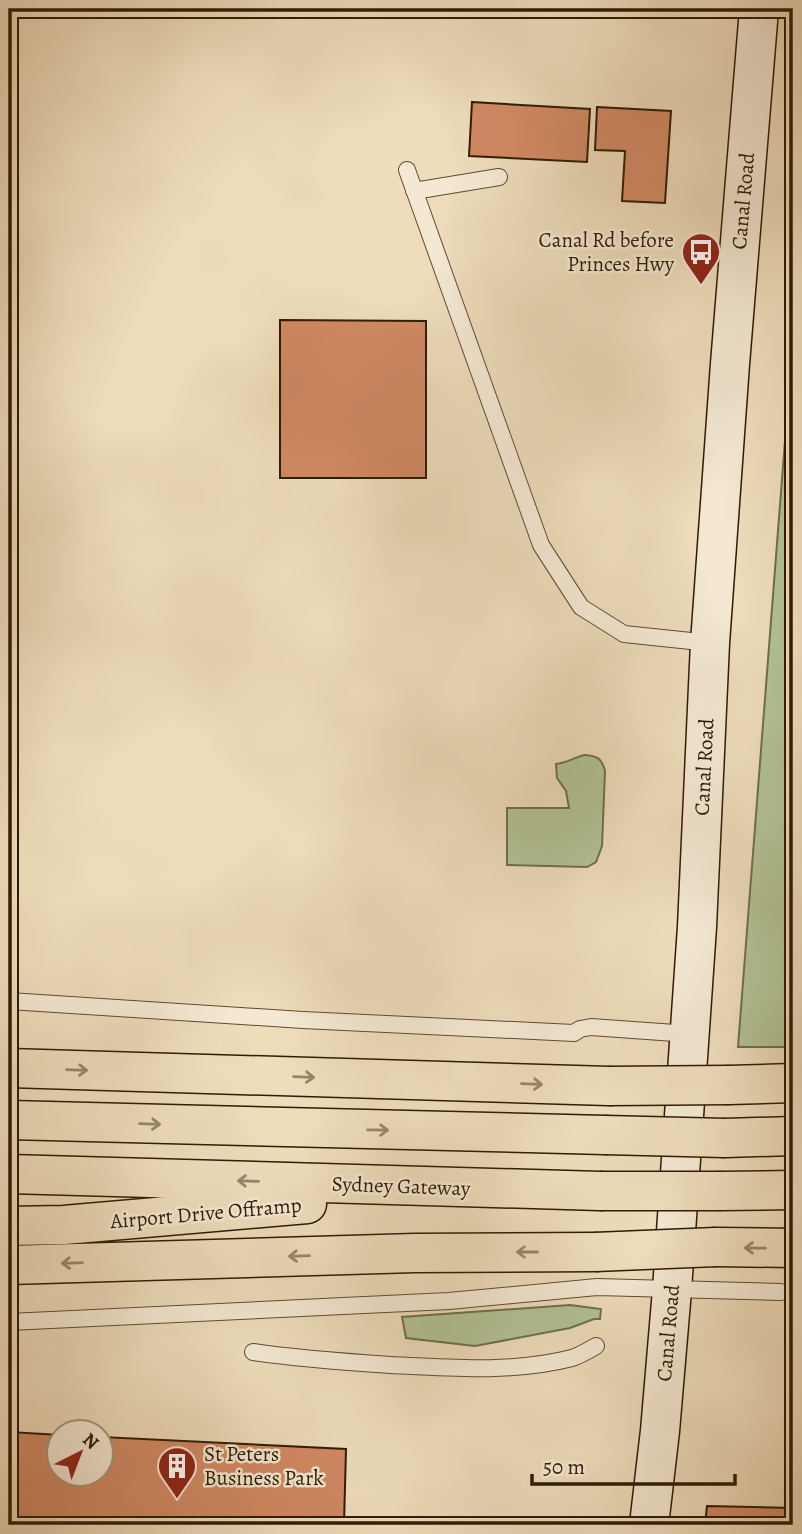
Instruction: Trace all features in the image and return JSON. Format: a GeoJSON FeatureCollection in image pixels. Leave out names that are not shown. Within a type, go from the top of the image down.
{"type":"FeatureCollection","features":[{"type":"Feature","properties":{"kind":"highway"},"geometry":{"type":"LineString","coordinates":[[9,1068],[609,1086],[793,1083]]}},
{"type":"Feature","properties":{"kind":"highway"},"geometry":{"type":"LineString","coordinates":[[9,1120],[725,1138],[793,1136]]}},
{"type":"Feature","properties":{"kind":"highway","name":"Sydney Gateway"},"geometry":{"type":"LineString","coordinates":[[9,1174],[600,1191],[793,1190]]}},
{"type":"Feature","properties":{"kind":"highway","name":"Airport Drive Offramp"},"geometry":{"type":"LineString","coordinates":[[9,1226],[78,1224],[487,1188]]}},
{"type":"Feature","properties":{"kind":"highway"},"geometry":{"type":"LineString","coordinates":[[9,1265],[415,1253],[793,1248]]}},
{"type":"Feature","properties":{"kind":"main road","name":"Canal Road"},"geometry":{"type":"LineString","coordinates":[[649,1525],[660,1431],[671,1290],[697,927],[710,643],[759,9]]}},
{"type":"Feature","properties":{"kind":"lane"},"geometry":{"type":"LineString","coordinates":[[407,170],[541,545],[582,607],[624,634],[710,643]]}},
{"type":"Feature","properties":{"kind":"lane"},"geometry":{"type":"LineString","coordinates":[[414,191],[499,177]]}},
{"type":"Feature","properties":{"kind":"lane"},"geometry":{"type":"LineString","coordinates":[[9,1001],[384,1024],[574,1033],[591,1027],[689,1034]]}},
{"type":"Feature","properties":{"kind":"lane"},"geometry":{"type":"LineString","coordinates":[[9,1322],[449,1301],[597,1287],[781,1292]]}},
{"type":"Feature","properties":{"kind":"lane"},"geometry":{"type":"LineString","coordinates":[[253,1352],[303,1359],[461,1368],[544,1363],[575,1357],[596,1346]]}},
{"type":"Feature","properties":{"kind":"green space"},"geometry":{"type":"Polygon","coordinates":[[[793,337],[793,1047],[738,1047],[793,337]]]}},
{"type":"Feature","properties":{"kind":"green space"},"geometry":{"type":"Polygon","coordinates":[[[585,755],[599,759],[605,771],[602,846],[596,862],[587,867],[507,865],[507,808],[569,808],[566,791],[557,778],[556,764],[585,755]]]}},
{"type":"Feature","properties":{"kind":"green space"},"geometry":{"type":"Polygon","coordinates":[[[570,1305],[601,1309],[600,1319],[570,1328],[475,1346],[406,1338],[402,1317],[570,1305]]]}},
{"type":"Feature","properties":{"kind":"building"},"geometry":{"type":"Polygon","coordinates":[[[472,102],[590,109],[587,162],[469,156],[472,102]]]}},
{"type":"Feature","properties":{"kind":"building"},"geometry":{"type":"Polygon","coordinates":[[[597,107],[671,111],[665,203],[622,201],[625,151],[595,150],[597,107]]]}},
{"type":"Feature","properties":{"kind":"building"},"geometry":{"type":"Polygon","coordinates":[[[280,320],[426,321],[426,478],[280,478],[280,320]]]}},
{"type":"Feature","properties":{"kind":"building","name":"St Peters Business Park"},"geometry":{"type":"Polygon","coordinates":[[[9,1432],[46,1434],[46,1488],[116,1488],[116,1438],[346,1449],[344,1525],[9,1525],[9,1432]]]}},
{"type":"Feature","properties":{"kind":"building"},"geometry":{"type":"Polygon","coordinates":[[[707,1506],[793,1508],[793,1525],[705,1525],[707,1506]]]}},
{"type":"Feature","properties":{"kind":"place","name":"Canal Rd before Princes Hwy"},"geometry":{"type":"Point","coordinates":[701,286]}},
{"type":"Feature","properties":{"kind":"place","name":"St Peters Business Park"},"geometry":{"type":"Point","coordinates":[177,1500]}}]}
